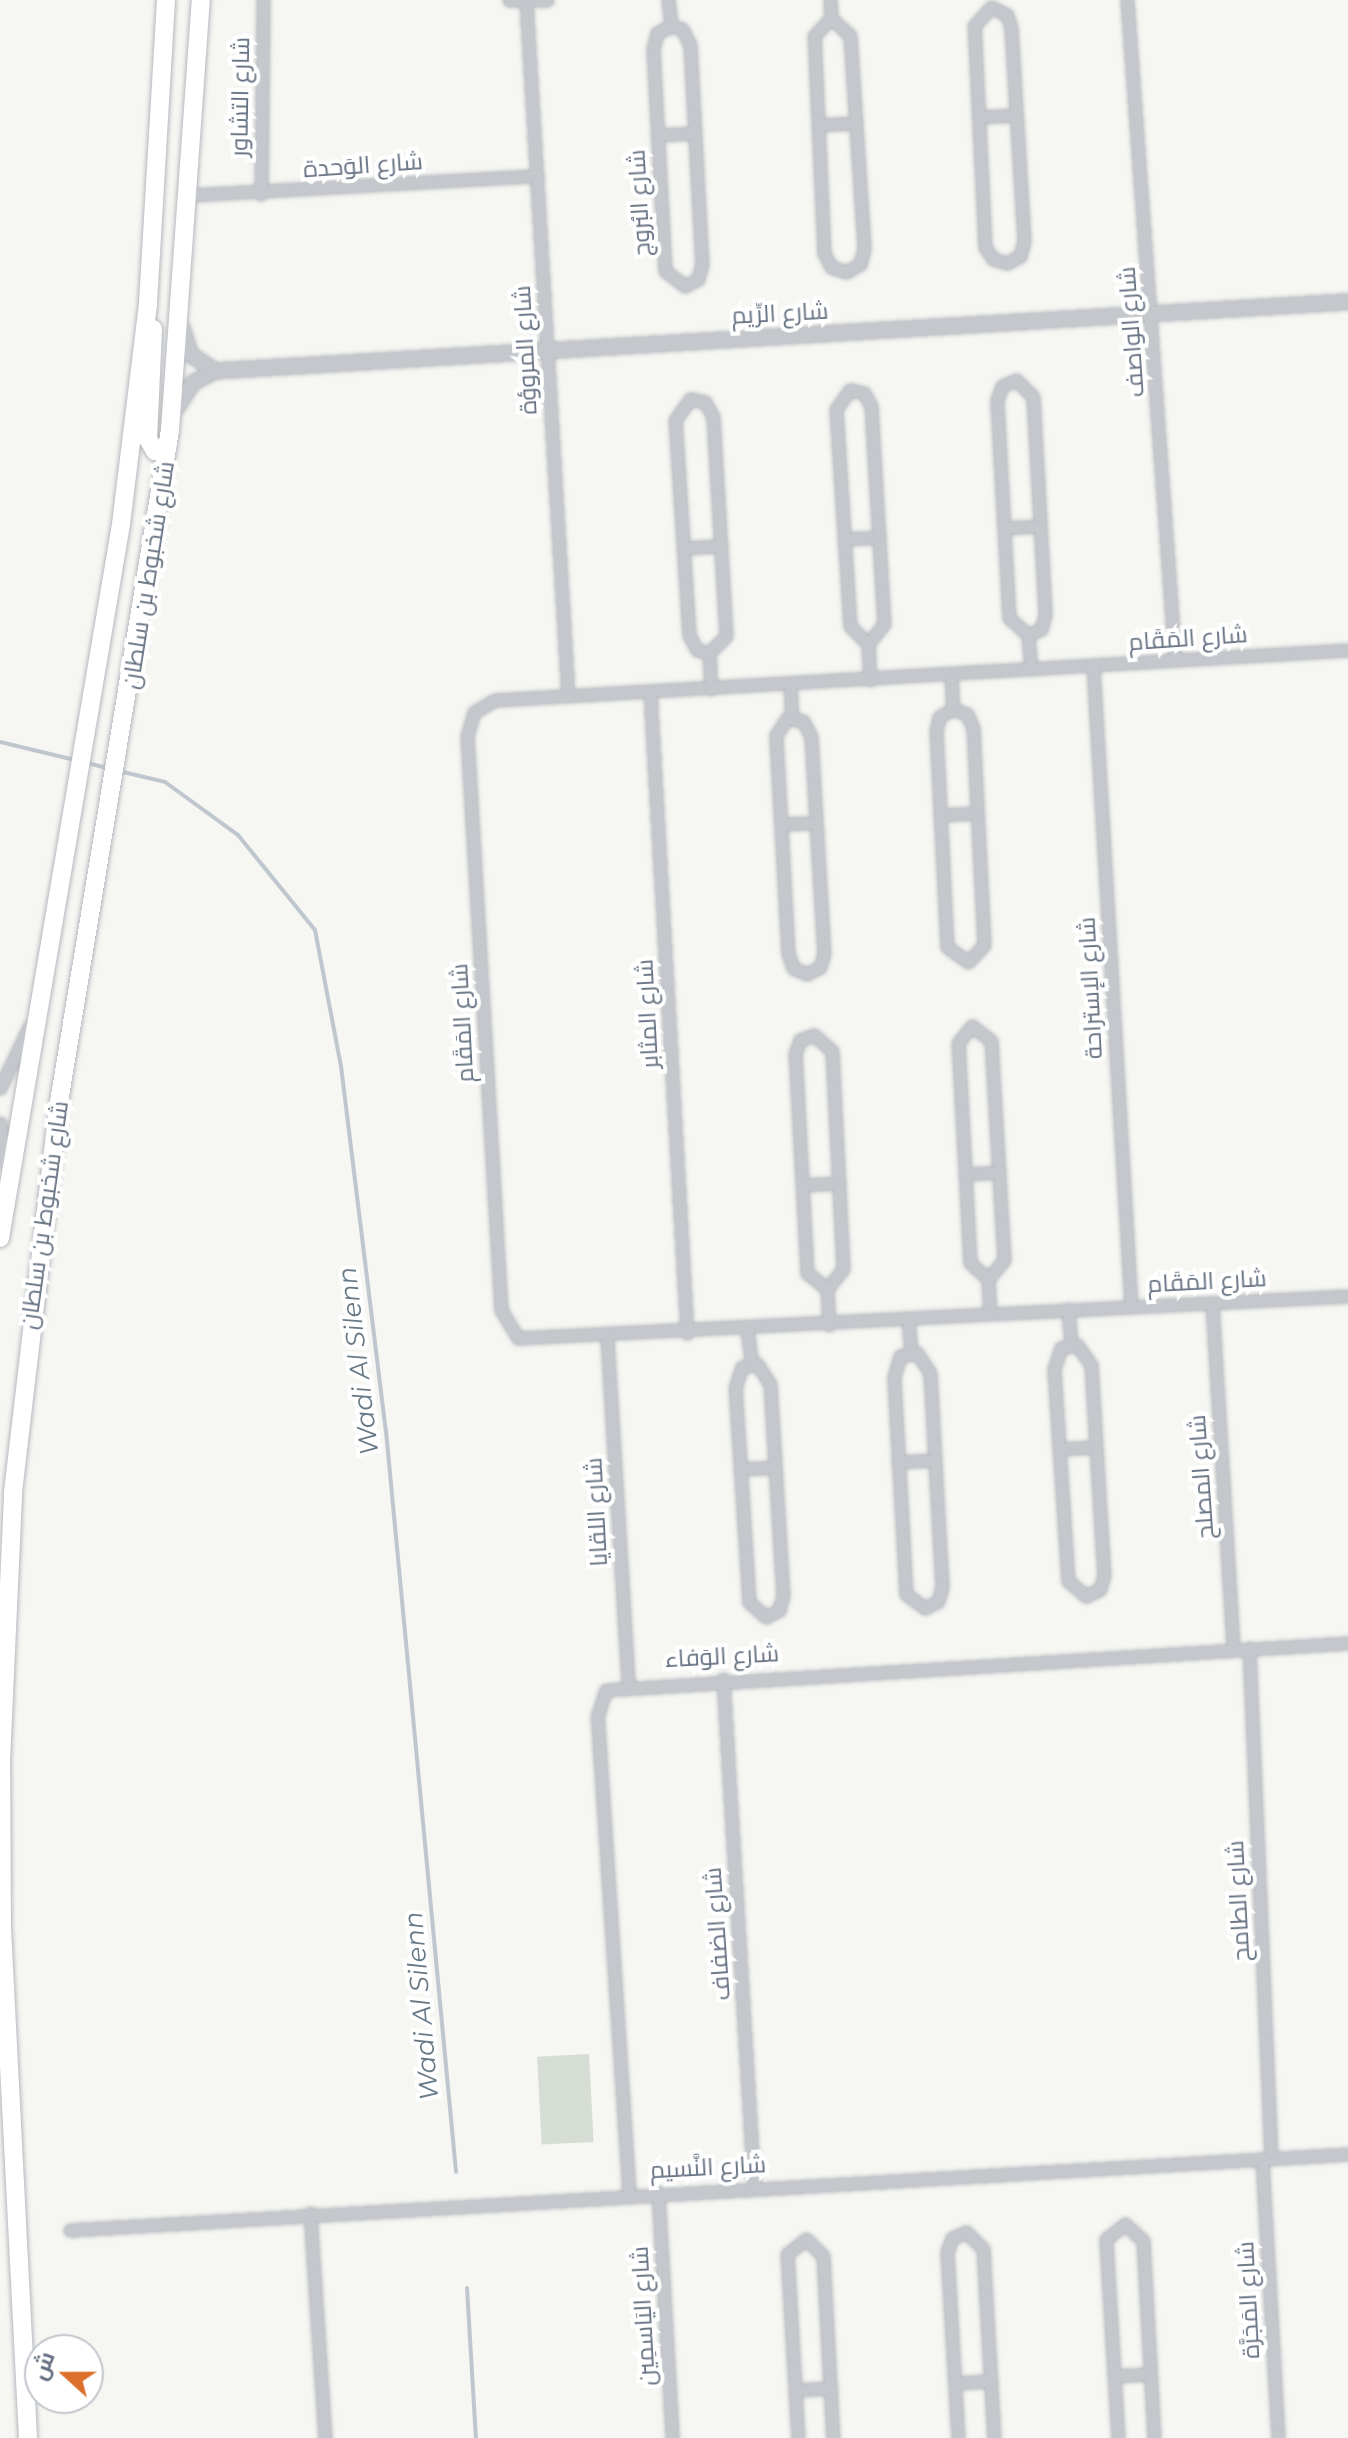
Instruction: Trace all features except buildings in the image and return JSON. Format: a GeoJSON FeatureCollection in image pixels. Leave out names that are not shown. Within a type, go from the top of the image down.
{"type":"FeatureCollection","features":[{"type":"Feature","properties":{"kind":"main road","name":"شارع شخبوط بن سلطان"},"geometry":{"type":"LineString","coordinates":[[0,1238],[36,1009],[98,673],[148,303],[166,0]]}},
{"type":"Feature","properties":{"kind":"main road","name":"شارع شخبوط بن سلطان"},"geometry":{"type":"LineString","coordinates":[[28,2438],[3,1943],[3,1662],[37,1251],[169,438],[192,195],[201,0]]}},
{"type":"Feature","properties":{"kind":"main road"},"geometry":{"type":"LineString","coordinates":[[148,303],[156,358],[149,444],[160,451],[169,438]]}},
{"type":"Feature","properties":{"kind":"street","name":"شارع التشاور"},"geometry":{"type":"LineString","coordinates":[[261,194],[263,0]]}},
{"type":"Feature","properties":{"kind":"street"},"geometry":{"type":"LineString","coordinates":[[509,0],[547,0]]}},
{"type":"Feature","properties":{"kind":"street","name":"شارع البُروج"},"geometry":{"type":"LineString","coordinates":[[668,0],[671,26],[689,39],[695,133],[703,269],[685,286],[665,271],[653,43],[671,26]]}},
{"type":"Feature","properties":{"kind":"street"},"geometry":{"type":"LineString","coordinates":[[830,0],[831,18],[814,36],[825,258],[846,272],[864,254],[849,30],[831,18]]}},
{"type":"Feature","properties":{"kind":"street","name":"شارع الواصف"},"geometry":{"type":"LineString","coordinates":[[1127,0],[1153,314],[1175,660]]}},
{"type":"Feature","properties":{"kind":"street","name":"شارع المروؤة"},"geometry":{"type":"LineString","coordinates":[[526,1],[568,696]]}},
{"type":"Feature","properties":{"kind":"street"},"geometry":{"type":"LineString","coordinates":[[991,4],[1009,21],[1016,115],[1024,246],[1007,263],[993,259],[985,247],[974,20],[991,4]]}},
{"type":"Feature","properties":{"kind":"street"},"geometry":{"type":"LineString","coordinates":[[979,117],[1016,115]]}},
{"type":"Feature","properties":{"kind":"street"},"geometry":{"type":"LineString","coordinates":[[818,125],[856,123]]}},
{"type":"Feature","properties":{"kind":"street","name":"شارع البُروج"},"geometry":{"type":"LineString","coordinates":[[658,135],[695,133]]}},
{"type":"Feature","properties":{"kind":"street","name":"شارع الوَحدة"},"geometry":{"type":"LineString","coordinates":[[192,195],[261,194],[537,176]]}},
{"type":"Feature","properties":{"kind":"street","name":"شارع الرِّيم"},"geometry":{"type":"LineString","coordinates":[[215,371],[547,348],[1348,302]]}},
{"type":"Feature","properties":{"kind":"street"},"geometry":{"type":"LineString","coordinates":[[169,438],[181,398],[215,371],[190,354],[181,321]]}},
{"type":"Feature","properties":{"kind":"street"},"geometry":{"type":"LineString","coordinates":[[1016,380],[1033,397],[1040,526],[1044,620],[1028,635],[1010,624],[997,395],[1016,380]]}},
{"type":"Feature","properties":{"kind":"street"},"geometry":{"type":"LineString","coordinates":[[854,390],[871,406],[879,537],[884,629],[868,644],[850,631],[836,404],[854,390]]}},
{"type":"Feature","properties":{"kind":"street"},"geometry":{"type":"LineString","coordinates":[[709,653],[690,641],[683,548],[675,414],[690,399],[705,402],[713,417],[726,636],[709,653],[711,689]]}},
{"type":"Feature","properties":{"kind":"street"},"geometry":{"type":"LineString","coordinates":[[1004,528],[1040,526]]}},
{"type":"Feature","properties":{"kind":"street"},"geometry":{"type":"LineString","coordinates":[[844,539],[879,537]]}},
{"type":"Feature","properties":{"kind":"street"},"geometry":{"type":"LineString","coordinates":[[683,548],[721,546]]}},
{"type":"Feature","properties":{"kind":"street"},"geometry":{"type":"LineString","coordinates":[[1028,635],[1031,669]]}},
{"type":"Feature","properties":{"kind":"street"},"geometry":{"type":"LineString","coordinates":[[868,644],[870,680]]}},
{"type":"Feature","properties":{"kind":"street","name":"شارع المَقَام"},"geometry":{"type":"LineString","coordinates":[[1348,650],[489,701],[467,728],[502,1317],[518,1338],[607,1338],[1068,1309],[1348,1296]]}},
{"type":"Feature","properties":{"kind":"street","name":"شارع الإستراحة"},"geometry":{"type":"LineString","coordinates":[[1093,666],[1131,1306]]}},
{"type":"Feature","properties":{"kind":"street"},"geometry":{"type":"LineString","coordinates":[[951,675],[953,709],[936,727],[947,947],[968,962],[984,945],[972,723],[953,709]]}},
{"type":"Feature","properties":{"kind":"street"},"geometry":{"type":"LineString","coordinates":[[790,684],[792,717],[809,730],[816,823],[823,958],[807,974],[789,958],[781,824],[776,730],[792,717]]}},
{"type":"Feature","properties":{"kind":"street","name":"شارع المثابر"},"geometry":{"type":"LineString","coordinates":[[650,692],[687,1333]]}},
{"type":"Feature","properties":{"kind":"street"},"geometry":{"type":"LineString","coordinates":[[940,815],[977,813]]}},
{"type":"Feature","properties":{"kind":"street"},"geometry":{"type":"LineString","coordinates":[[781,824],[816,823]]}},
{"type":"Feature","properties":{"kind":"street"},"geometry":{"type":"LineString","coordinates":[[0,1088],[36,1009]]}},
{"type":"Feature","properties":{"kind":"street"},"geometry":{"type":"LineString","coordinates":[[988,1279],[971,1268],[965,1174],[958,1039],[972,1026],[991,1041],[1004,1260],[988,1279],[990,1314]]}},
{"type":"Feature","properties":{"kind":"street"},"geometry":{"type":"LineString","coordinates":[[814,1035],[832,1051],[839,1183],[843,1274],[827,1289],[808,1278],[796,1049],[814,1035]]}},
{"type":"Feature","properties":{"kind":"street"},"geometry":{"type":"LineString","coordinates":[[0,1123],[8,1191]]}},
{"type":"Feature","properties":{"kind":"street"},"geometry":{"type":"LineString","coordinates":[[965,1174],[999,1172]]}},
{"type":"Feature","properties":{"kind":"street"},"geometry":{"type":"LineString","coordinates":[[803,1185],[839,1183]]}},
{"type":"Feature","properties":{"kind":"street"},"geometry":{"type":"LineString","coordinates":[[827,1289],[829,1325]]}},
{"type":"Feature","properties":{"kind":"street","name":"شارع المصلح"},"geometry":{"type":"LineString","coordinates":[[1212,1303],[1241,1648]]}},
{"type":"Feature","properties":{"kind":"street"},"geometry":{"type":"LineString","coordinates":[[1068,1309],[1071,1344],[1054,1363],[1059,1449],[1068,1581],[1086,1596],[1100,1589],[1104,1575],[1089,1358],[1071,1344]]}},
{"type":"Feature","properties":{"kind":"street"},"geometry":{"type":"LineString","coordinates":[[908,1319],[911,1352],[929,1366],[935,1460],[942,1592],[925,1608],[906,1594],[898,1462],[893,1370],[911,1352]]}},
{"type":"Feature","properties":{"kind":"street"},"geometry":{"type":"LineString","coordinates":[[747,1330],[752,1364],[770,1384],[783,1595],[779,1610],[766,1617],[749,1602],[735,1381],[752,1364]]}},
{"type":"Feature","properties":{"kind":"street","name":"شارع اللقايا"},"geometry":{"type":"LineString","coordinates":[[607,1338],[628,1683]]}},
{"type":"Feature","properties":{"kind":"street"},"geometry":{"type":"LineString","coordinates":[[1059,1449],[1096,1447]]}},
{"type":"Feature","properties":{"kind":"street"},"geometry":{"type":"LineString","coordinates":[[898,1462],[935,1460]]}},
{"type":"Feature","properties":{"kind":"street"},"geometry":{"type":"LineString","coordinates":[[740,1469],[775,1467]]}},
{"type":"Feature","properties":{"kind":"street","name":"شارع الوَفاء"},"geometry":{"type":"LineString","coordinates":[[628,1683],[1348,1643]]}},
{"type":"Feature","properties":{"kind":"street","name":"شارع الطامح"},"geometry":{"type":"LineString","coordinates":[[1241,1648],[1249,1702],[1271,2098],[1271,2159]]}},
{"type":"Feature","properties":{"kind":"street","name":"شارع الضفاف"},"geometry":{"type":"LineString","coordinates":[[723,1679],[754,2187]]}},
{"type":"Feature","properties":{"kind":"street"},"geometry":{"type":"LineString","coordinates":[[628,1683],[606,1690],[597,1717],[629,2193]]}},
{"type":"Feature","properties":{"kind":"street","name":"شارع النَّسيم"},"geometry":{"type":"LineString","coordinates":[[70,2230],[629,2193],[1348,2154]]}},
{"type":"Feature","properties":{"kind":"street","name":"شارع المَجَرَّة"},"geometry":{"type":"LineString","coordinates":[[1271,2159],[1278,2438]]}},
{"type":"Feature","properties":{"kind":"street","name":"شارع اليَاسمِين"},"geometry":{"type":"LineString","coordinates":[[658,2192],[672,2438]]}},
{"type":"Feature","properties":{"kind":"street"},"geometry":{"type":"LineString","coordinates":[[310,2213],[325,2438]]}},
{"type":"Feature","properties":{"kind":"street"},"geometry":{"type":"LineString","coordinates":[[1118,2438],[1106,2239],[1125,2224],[1143,2241],[1154,2438]]}},
{"type":"Feature","properties":{"kind":"street"},"geometry":{"type":"LineString","coordinates":[[958,2438],[947,2252],[952,2238],[966,2232],[983,2249],[994,2438]]}},
{"type":"Feature","properties":{"kind":"street"},"geometry":{"type":"LineString","coordinates":[[798,2438],[787,2254],[806,2239],[823,2256],[833,2438]]}},
{"type":"Feature","properties":{"kind":"street"},"geometry":{"type":"LineString","coordinates":[[1114,2376],[1150,2374]]}},
{"type":"Feature","properties":{"kind":"street"},"geometry":{"type":"LineString","coordinates":[[955,2383],[991,2381]]}},
{"type":"Feature","properties":{"kind":"street"},"geometry":{"type":"LineString","coordinates":[[795,2390],[831,2388]]}},
{"type":"Feature","properties":{"kind":"shaded area"},"geometry":{"type":"Polygon","coordinates":[[[589,2054],[594,2142],[542,2145],[537,2057],[589,2054]]]}},
{"type":"Feature","properties":{"kind":"waterway","name":"Wadi Al Silenn"},"geometry":{"type":"LineString","coordinates":[[0,742],[75,760]]}},
{"type":"Feature","properties":{"kind":"waterway","name":"Wadi Al Silenn"},"geometry":{"type":"LineString","coordinates":[[88,763],[110,769]]}},
{"type":"Feature","properties":{"kind":"waterway","name":"Wadi Al Silenn"},"geometry":{"type":"LineString","coordinates":[[119,771],[165,782],[238,835],[315,930],[341,1066],[386,1431],[456,2172]]}},
{"type":"Feature","properties":{"kind":"waterway","name":"Wadi Al Silenn"},"geometry":{"type":"LineString","coordinates":[[467,2288],[476,2438]]}}]}
